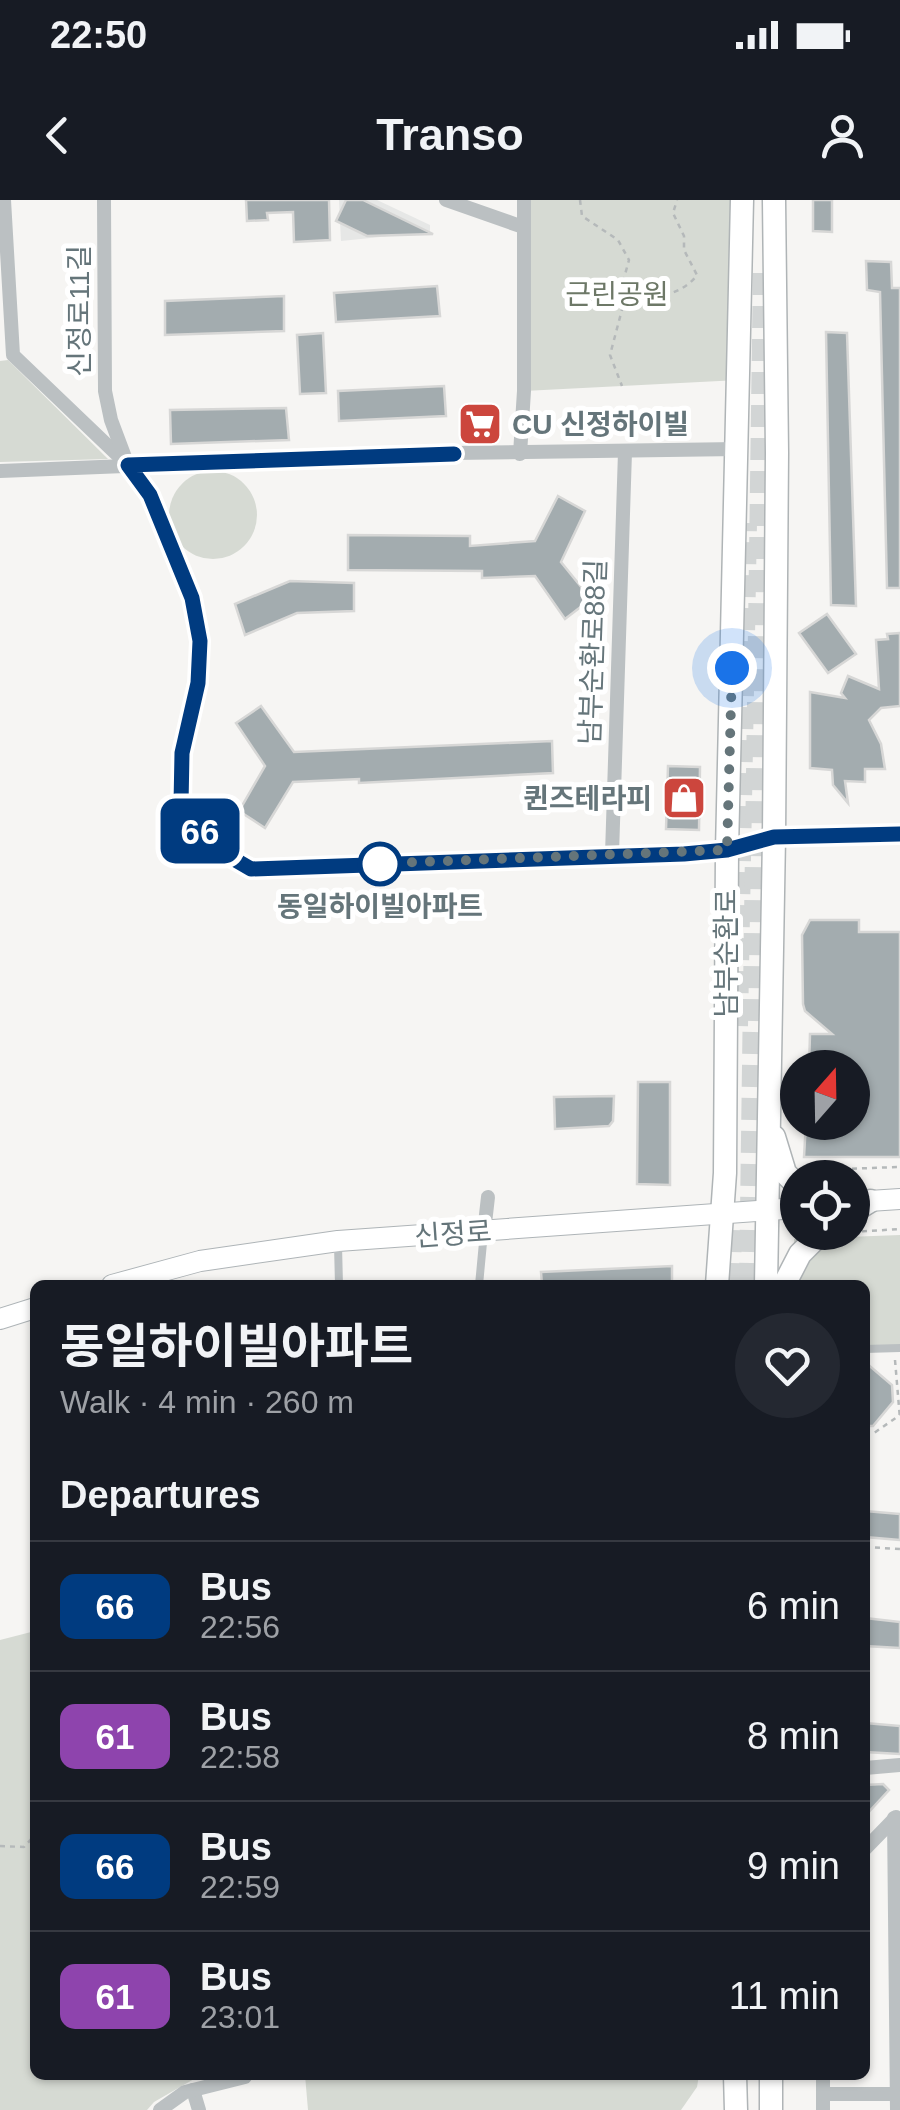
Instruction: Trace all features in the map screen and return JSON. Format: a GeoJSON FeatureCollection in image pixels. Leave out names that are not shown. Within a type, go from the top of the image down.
{"type":"FeatureCollection","features":[{"type":"Feature","properties":{"kind":"main road","name":"남부순환로"},"geometry":{"type":"LineString","coordinates":[[716,1280],[725,1173],[727,850],[742,200]]}},
{"type":"Feature","properties":{"kind":"main road","name":"남부순환로"},"geometry":{"type":"LineString","coordinates":[[766,1280],[777,472],[774,200]]}},
{"type":"Feature","properties":{"kind":"main road"},"geometry":{"type":"LineString","coordinates":[[768,1116],[780,1160]]}},
{"type":"Feature","properties":{"kind":"main road"},"geometry":{"type":"LineString","coordinates":[[870,1203],[900,1199]]}},
{"type":"Feature","properties":{"kind":"main road","name":"신정로"},"geometry":{"type":"LineString","coordinates":[[130,1280],[200,1260],[338,1240],[780,1210]]}},
{"type":"Feature","properties":{"kind":"main road"},"geometry":{"type":"LineString","coordinates":[[787,1280],[804,1250]]}},
{"type":"Feature","properties":{"kind":"main road"},"geometry":{"type":"LineString","coordinates":[[0,1319],[30,1310]]}},
{"type":"Feature","properties":{"kind":"main road"},"geometry":{"type":"LineString","coordinates":[[735,2080],[736,2110]]}},
{"type":"Feature","properties":{"kind":"main road"},"geometry":{"type":"LineString","coordinates":[[750,2080],[750,2110]]}},
{"type":"Feature","properties":{"kind":"main road"},"geometry":{"type":"LineString","coordinates":[[771,2080],[772,2110]]}},
{"type":"Feature","properties":{"kind":"street"},"geometry":{"type":"LineString","coordinates":[[4,200],[13,356],[128,465],[150,495],[192,598],[200,641],[198,683],[182,753],[181,804],[208,844],[251,869],[727,850],[774,837],[900,834]]}},
{"type":"Feature","properties":{"kind":"street","name":"신정로11길"},"geometry":{"type":"LineString","coordinates":[[104,200],[105,392],[128,465]]}},
{"type":"Feature","properties":{"kind":"street"},"geometry":{"type":"LineString","coordinates":[[446,200],[523,227]]}},
{"type":"Feature","properties":{"kind":"street"},"geometry":{"type":"LineString","coordinates":[[520,454],[524,391],[524,200]]}},
{"type":"Feature","properties":{"kind":"street"},"geometry":{"type":"LineString","coordinates":[[0,471],[454,454],[738,449]]}},
{"type":"Feature","properties":{"kind":"street","name":"남부순환로88길"},"geometry":{"type":"LineString","coordinates":[[612,854],[624,452]]}},
{"type":"Feature","properties":{"kind":"street"},"geometry":{"type":"LineString","coordinates":[[484,1232],[488,1197]]}},
{"type":"Feature","properties":{"kind":"street"},"geometry":{"type":"LineString","coordinates":[[870,1768],[900,1765]]}},
{"type":"Feature","properties":{"kind":"street"},"geometry":{"type":"LineString","coordinates":[[870,1844],[897,1816]]}},
{"type":"Feature","properties":{"kind":"street"},"geometry":{"type":"LineString","coordinates":[[823,2102],[898,2099],[897,1816]]}},
{"type":"Feature","properties":{"kind":"street"},"geometry":{"type":"LineString","coordinates":[[160,2110],[185,2092],[236,2080]]}},
{"type":"Feature","properties":{"kind":"street"},"geometry":{"type":"LineString","coordinates":[[193,2090],[199,2110]]}},
{"type":"Feature","properties":{"kind":"lane"},"geometry":{"type":"LineString","coordinates":[[479,1280],[484,1232]]}},
{"type":"Feature","properties":{"kind":"lane"},"geometry":{"type":"LineString","coordinates":[[338,1240],[339,1280]]}},
{"type":"Feature","properties":{"kind":"lane"},"geometry":{"type":"LineString","coordinates":[[870,1349],[898,1348]]}},
{"type":"Feature","properties":{"kind":"path"},"geometry":{"type":"LineString","coordinates":[[580,200],[582,216],[603,228],[626,250],[629,260],[621,290],[624,302],[610,355],[622,386]]}},
{"type":"Feature","properties":{"kind":"path"},"geometry":{"type":"LineString","coordinates":[[624,302],[648,303],[692,282],[697,275],[672,213],[678,200]]}},
{"type":"Feature","properties":{"kind":"path"},"geometry":{"type":"LineString","coordinates":[[870,1170],[900,1167]]}},
{"type":"Feature","properties":{"kind":"path"},"geometry":{"type":"LineString","coordinates":[[870,1231],[900,1229]]}},
{"type":"Feature","properties":{"kind":"path"},"geometry":{"type":"LineString","coordinates":[[870,1432],[899,1417],[898,1348]]}},
{"type":"Feature","properties":{"kind":"path"},"geometry":{"type":"LineString","coordinates":[[870,1547],[900,1548]]}},
{"type":"Feature","properties":{"kind":"path"},"geometry":{"type":"LineString","coordinates":[[0,1846],[24,1847],[30,1840]]}},
{"type":"Feature","properties":{"kind":"shaded area"},"geometry":{"type":"Polygon","coordinates":[[[339,200],[377,200],[430,225],[430,232],[341,241],[339,200]]]}},
{"type":"Feature","properties":{"kind":"green space","name":"근린공원"},"geometry":{"type":"Polygon","coordinates":[[[524,200],[742,200],[739,380],[524,391],[524,200]]]}},
{"type":"Feature","properties":{"kind":"green space"},"geometry":{"type":"Polygon","coordinates":[[[8,360],[108,459],[0,462],[0,361],[8,360]]]}},
{"type":"Feature","properties":{"kind":"green space"},"geometry":{"type":"Polygon","coordinates":[[[213,471],[244,484],[257,515],[244,546],[213,559],[182,546],[169,515],[182,484],[213,471]]]}},
{"type":"Feature","properties":{"kind":"green space"},"geometry":{"type":"Polygon","coordinates":[[[900,1235],[900,1348],[870,1349],[870,1280],[796,1280],[794,1250],[870,1250],[870,1236],[900,1235]]]}},
{"type":"Feature","properties":{"kind":"green space"},"geometry":{"type":"Polygon","coordinates":[[[30,1632],[30,2080],[192,2080],[147,2110],[0,2110],[0,1640],[30,1632]]]}},
{"type":"Feature","properties":{"kind":"green space"},"geometry":{"type":"Polygon","coordinates":[[[305,2080],[698,2080],[681,2110],[308,2110],[305,2080]]]}},
{"type":"Feature","properties":{"kind":"building"},"geometry":{"type":"Polygon","coordinates":[[[246,200],[329,200],[330,240],[294,242],[293,212],[267,213],[268,220],[247,221],[246,200]]]}},
{"type":"Feature","properties":{"kind":"building"},"geometry":{"type":"Polygon","coordinates":[[[346,200],[363,200],[433,234],[367,236],[336,221],[346,200]]]}},
{"type":"Feature","properties":{"kind":"building"},"geometry":{"type":"Polygon","coordinates":[[[813,200],[832,200],[832,232],[813,231],[813,200]]]}},
{"type":"Feature","properties":{"kind":"building"},"geometry":{"type":"Polygon","coordinates":[[[866,261],[891,262],[892,288],[900,288],[900,588],[887,588],[880,292],[867,290],[866,261]]]}},
{"type":"Feature","properties":{"kind":"building"},"geometry":{"type":"Polygon","coordinates":[[[437,286],[440,316],[336,322],[334,293],[437,286]]]}},
{"type":"Feature","properties":{"kind":"building"},"geometry":{"type":"Polygon","coordinates":[[[284,296],[284,331],[165,335],[165,301],[284,296]]]}},
{"type":"Feature","properties":{"kind":"building"},"geometry":{"type":"Polygon","coordinates":[[[826,332],[847,333],[856,606],[831,605],[826,332]]]}},
{"type":"Feature","properties":{"kind":"building"},"geometry":{"type":"Polygon","coordinates":[[[323,333],[326,393],[300,394],[297,335],[323,333]]]}},
{"type":"Feature","properties":{"kind":"building"},"geometry":{"type":"Polygon","coordinates":[[[444,386],[446,416],[339,421],[338,391],[444,386]]]}},
{"type":"Feature","properties":{"kind":"building"},"geometry":{"type":"Polygon","coordinates":[[[286,408],[289,440],[171,444],[170,410],[286,408]]]}},
{"type":"Feature","properties":{"kind":"building"},"geometry":{"type":"Polygon","coordinates":[[[558,496],[585,511],[561,562],[591,599],[565,619],[535,576],[482,578],[482,571],[348,570],[348,535],[470,536],[470,546],[535,541],[558,496]]]}},
{"type":"Feature","properties":{"kind":"building"},"geometry":{"type":"Polygon","coordinates":[[[290,581],[354,583],[354,611],[297,613],[245,635],[235,604],[290,581]]]}},
{"type":"Feature","properties":{"kind":"building"},"geometry":{"type":"Polygon","coordinates":[[[827,614],[856,654],[828,673],[799,633],[827,614]]]}},
{"type":"Feature","properties":{"kind":"building"},"geometry":{"type":"Polygon","coordinates":[[[900,633],[900,706],[881,708],[869,720],[881,744],[885,769],[865,769],[865,782],[845,781],[848,803],[833,785],[832,770],[810,768],[810,692],[845,698],[841,693],[848,676],[879,689],[876,640],[900,633]]]}},
{"type":"Feature","properties":{"kind":"building"},"geometry":{"type":"Polygon","coordinates":[[[261,706],[294,752],[552,741],[553,773],[359,783],[359,779],[293,782],[265,828],[239,811],[265,766],[236,723],[261,706]]]}},
{"type":"Feature","properties":{"kind":"building"},"geometry":{"type":"Polygon","coordinates":[[[668,766],[700,767],[699,830],[666,829],[668,766]]]}},
{"type":"Feature","properties":{"kind":"building"},"geometry":{"type":"Polygon","coordinates":[[[810,920],[859,920],[859,932],[900,932],[900,1157],[804,1157],[805,1140],[870,1140],[870,1050],[810,1050],[810,1034],[832,1034],[805,1011],[802,935],[810,920]]]}},
{"type":"Feature","properties":{"kind":"building"},"geometry":{"type":"Polygon","coordinates":[[[638,1082],[670,1082],[670,1185],[637,1184],[638,1082]]]}},
{"type":"Feature","properties":{"kind":"building"},"geometry":{"type":"Polygon","coordinates":[[[614,1096],[613,1121],[609,1126],[555,1129],[554,1097],[614,1096]]]}},
{"type":"Feature","properties":{"kind":"building"},"geometry":{"type":"Polygon","coordinates":[[[672,1266],[672,1280],[542,1280],[541,1272],[672,1266]]]}},
{"type":"Feature","properties":{"kind":"building"},"geometry":{"type":"Polygon","coordinates":[[[870,1366],[892,1385],[893,1402],[873,1426],[870,1366]]]}},
{"type":"Feature","properties":{"kind":"building"},"geometry":{"type":"Polygon","coordinates":[[[870,1511],[900,1514],[900,1540],[870,1537],[870,1511]]]}},
{"type":"Feature","properties":{"kind":"building"},"geometry":{"type":"Polygon","coordinates":[[[870,1619],[900,1622],[900,1648],[870,1646],[870,1619]]]}},
{"type":"Feature","properties":{"kind":"building"},"geometry":{"type":"Polygon","coordinates":[[[870,1723],[900,1726],[900,1754],[870,1752],[870,1723]]]}},
{"type":"Feature","properties":{"kind":"building"},"geometry":{"type":"Polygon","coordinates":[[[883,1784],[889,1790],[870,1811],[870,1785],[883,1784]]]}},
{"type":"Feature","properties":{"kind":"tunnel"},"geometry":{"type":"LineString","coordinates":[[750,1280],[764,264]]}},
{"type":"Feature","properties":{"kind":"tunnel"},"geometry":{"type":"LineString","coordinates":[[737,1026],[746,523]]}},
{"type":"Feature","properties":{"kind":"tunnel"},"geometry":{"type":"LineString","coordinates":[[730,1280],[731,1223]]}},
{"type":"Feature","properties":{"kind":"bus line","name":"66"},"geometry":{"type":"LineString","coordinates":[[454,454],[128,465],[150,495],[192,598],[200,641],[198,683],[182,753],[181,804],[208,844],[251,869],[684,854],[727,850],[774,837],[900,834]]}},
{"type":"Feature","properties":{"kind":"place","name":"CU 신정하이빌"},"geometry":{"type":"Point","coordinates":[480,424]}},
{"type":"Feature","properties":{"kind":"place","name":"퀸즈테라피"},"geometry":{"type":"Point","coordinates":[684,798]}},
{"type":"Feature","properties":{"kind":"place","name":"동일하이빌아파트"},"geometry":{"type":"Point","coordinates":[380,864]}},
{"type":"Feature","properties":{"kind":"route"},"geometry":{"type":"LineString","coordinates":[[380,864],[369,864],[727,850],[732,668]]}}]}
